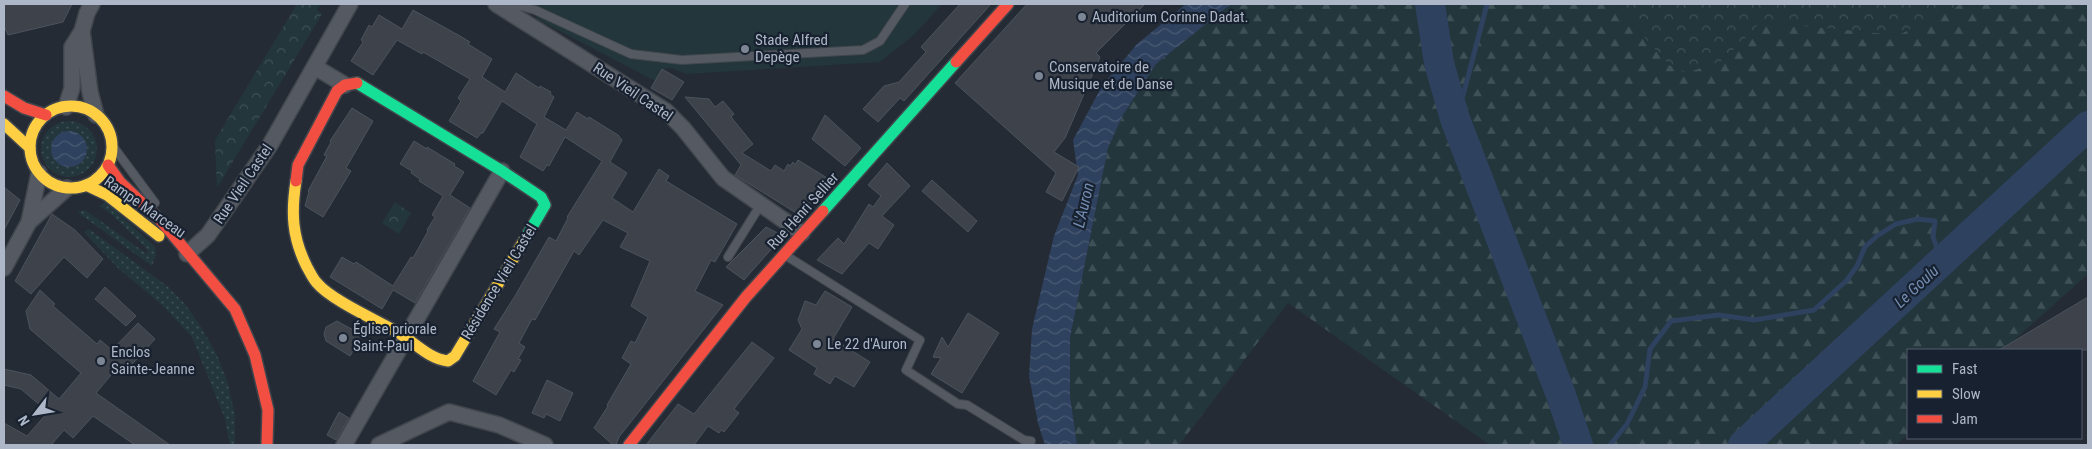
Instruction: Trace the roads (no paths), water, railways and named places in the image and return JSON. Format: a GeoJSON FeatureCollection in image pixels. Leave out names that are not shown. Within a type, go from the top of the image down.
{"type":"FeatureCollection","features":[{"type":"Feature","properties":{"kind":"street"},"geometry":{"type":"LineString","coordinates":[[66,107],[72,88],[72,47],[82,31],[86,13],[92,4]]}},
{"type":"Feature","properties":{"kind":"street","name":"Rue Vieil Castel"},"geometry":{"type":"LineString","coordinates":[[187,254],[208,235],[270,145],[350,4]]}},
{"type":"Feature","properties":{"kind":"street","name":"Rue Vieil Castel"},"geometry":{"type":"LineString","coordinates":[[496,4],[666,111],[683,128],[723,178],[802,233]]}},
{"type":"Feature","properties":{"kind":"street","name":"Rue Henri Sellier"},"geometry":{"type":"LineString","coordinates":[[629,445],[697,357],[802,233],[1008,4]]}},
{"type":"Feature","properties":{"kind":"street"},"geometry":{"type":"LineString","coordinates":[[82,31],[90,92],[96,115]]}},
{"type":"Feature","properties":{"kind":"street","name":"Résidence Vieil Castel"},"geometry":{"type":"LineString","coordinates":[[315,67],[345,85]]}},
{"type":"Feature","properties":{"kind":"street","name":"Résidence Vieil Castel"},"geometry":{"type":"LineString","coordinates":[[356,83],[502,171],[540,197],[545,205],[455,356],[448,361],[438,360],[405,337],[332,295],[316,283],[301,254],[295,233],[292,207],[298,165],[337,91],[345,85],[356,83]]}},
{"type":"Feature","properties":{"kind":"street"},"geometry":{"type":"LineString","coordinates":[[5,94],[24,108],[46,115]]}},
{"type":"Feature","properties":{"kind":"street"},"geometry":{"type":"LineString","coordinates":[[4,124],[11,129],[31,153],[39,172],[47,180],[67,188],[86,186],[95,181],[108,165],[112,145],[110,134],[96,115],[76,107],[66,107],[46,115],[37,124],[32,136],[31,153]]}},
{"type":"Feature","properties":{"kind":"street","name":"Rampe Marceau"},"geometry":{"type":"LineString","coordinates":[[108,165],[120,182],[162,222],[187,254],[215,282],[235,309],[255,355],[268,410],[267,445]]}},
{"type":"Feature","properties":{"kind":"street"},"geometry":{"type":"LineString","coordinates":[[344,445],[502,171]]}},
{"type":"Feature","properties":{"kind":"street"},"geometry":{"type":"LineString","coordinates":[[4,268],[29,222],[39,172]]}},
{"type":"Feature","properties":{"kind":"street","name":"Rampe Marceau"},"geometry":{"type":"LineString","coordinates":[[86,186],[107,196],[152,232],[187,254]]}},
{"type":"Feature","properties":{"kind":"street"},"geometry":{"type":"LineString","coordinates":[[29,222],[67,188]]}},
{"type":"Feature","properties":{"kind":"street"},"geometry":{"type":"LineString","coordinates":[[379,445],[449,412],[499,425],[542,444]]}},
{"type":"Feature","properties":{"kind":"lane"},"geometry":{"type":"LineString","coordinates":[[512,4],[535,10],[631,54],[682,60],[863,50],[880,41],[905,4]]}},
{"type":"Feature","properties":{"kind":"lane"},"geometry":{"type":"LineString","coordinates":[[4,136],[31,153]]}},
{"type":"Feature","properties":{"kind":"lane","name":"Rampe Marceau"},"geometry":{"type":"LineString","coordinates":[[112,145],[154,200],[162,222]]}},
{"type":"Feature","properties":{"kind":"lane"},"geometry":{"type":"LineString","coordinates":[[728,257],[761,204]]}},
{"type":"Feature","properties":{"kind":"lane"},"geometry":{"type":"LineString","coordinates":[[784,254],[920,340],[906,370],[958,404],[967,405],[1024,440],[1031,441]]}},
{"type":"Feature","properties":{"kind":"water","name":"L'Auron"},"geometry":{"type":"Polygon","coordinates":[[[1186,4],[1231,4],[1156,64],[1123,115],[1108,148],[1070,338],[1070,396],[1077,445],[1045,445],[1038,423],[1029,376],[1032,329],[1054,236],[1078,175],[1073,140],[1102,86],[1137,44],[1186,4]]]}},
{"type":"Feature","properties":{"kind":"water"},"geometry":{"type":"Polygon","coordinates":[[[69,131],[82,136],[87,149],[82,162],[69,167],[56,162],[51,149],[56,136],[69,131]]]}},
{"type":"Feature","properties":{"kind":"waterway"},"geometry":{"type":"LineString","coordinates":[[1430,4],[1439,63],[1455,119],[1561,395],[1578,445]]}},
{"type":"Feature","properties":{"kind":"waterway"},"geometry":{"type":"LineString","coordinates":[[1455,119],[1487,4]]}},
{"type":"Feature","properties":{"kind":"waterway","name":"Le Goulu"},"geometry":{"type":"LineString","coordinates":[[1743,445],[2088,126]]}},
{"type":"Feature","properties":{"kind":"waterway"},"geometry":{"type":"LineString","coordinates":[[1610,445],[1627,424],[1645,387],[1650,349],[1671,321],[1719,315],[1754,320],[1814,310],[1847,280],[1857,266],[1865,247],[1877,236],[1896,224],[1918,219],[1935,221],[1933,237],[1942,262]]}},
{"type":"Feature","properties":{"kind":"place","name":"Auditorium Corinne Dadat."},"geometry":{"type":"Point","coordinates":[1082,17]}},
{"type":"Feature","properties":{"kind":"place","name":"Stade Alfred Depège"},"geometry":{"type":"Point","coordinates":[745,49]}},
{"type":"Feature","properties":{"kind":"place","name":"Conservatoire de Musique et de Danse"},"geometry":{"type":"Point","coordinates":[1039,76]}},
{"type":"Feature","properties":{"kind":"place","name":"Église priorale Saint-Paul"},"geometry":{"type":"Point","coordinates":[343,338]}},
{"type":"Feature","properties":{"kind":"place","name":"Le 22 d'Auron"},"geometry":{"type":"Point","coordinates":[817,344]}},
{"type":"Feature","properties":{"kind":"place","name":"Enclos Sainte-Jeanne"},"geometry":{"type":"Point","coordinates":[101,361]}}]}
